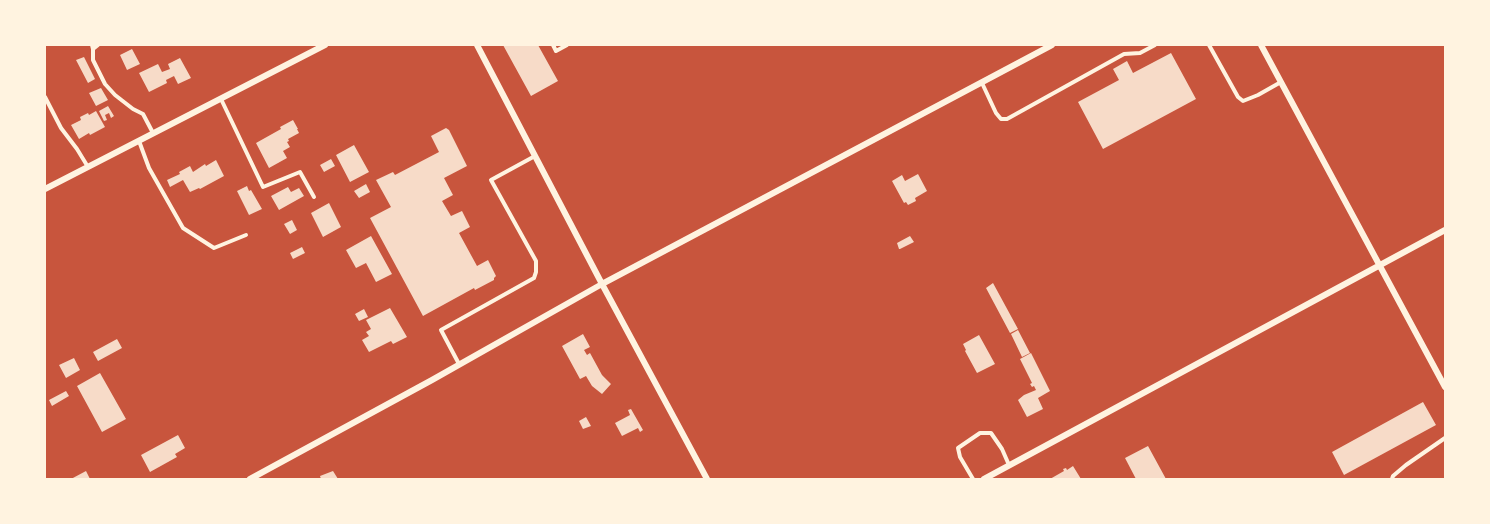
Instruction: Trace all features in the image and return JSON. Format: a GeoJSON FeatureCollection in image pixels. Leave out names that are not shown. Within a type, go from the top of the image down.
{"type":"FeatureCollection","features":[{"type":"Feature","properties":{"kind":"street"},"geometry":{"type":"LineString","coordinates":[[45,189],[325,45]]}},
{"type":"Feature","properties":{"kind":"street"},"geometry":{"type":"LineString","coordinates":[[477,45],[707,479]]}},
{"type":"Feature","properties":{"kind":"street"},"geometry":{"type":"LineString","coordinates":[[250,479],[602,284],[1052,45]]}},
{"type":"Feature","properties":{"kind":"street"},"geometry":{"type":"LineString","coordinates":[[1261,45],[1445,387]]}},
{"type":"Feature","properties":{"kind":"street"},"geometry":{"type":"LineString","coordinates":[[984,479],[1445,230]]}},
{"type":"Feature","properties":{"kind":"lane"},"geometry":{"type":"LineString","coordinates":[[99,45],[92,47],[93,60],[105,84],[115,95],[143,114],[153,133]]}},
{"type":"Feature","properties":{"kind":"lane"},"geometry":{"type":"LineString","coordinates":[[553,45],[556,51],[567,45]]}},
{"type":"Feature","properties":{"kind":"lane"},"geometry":{"type":"LineString","coordinates":[[982,83],[996,113],[1001,119],[1007,119],[1124,54],[1140,53],[1155,45]]}},
{"type":"Feature","properties":{"kind":"lane"},"geometry":{"type":"LineString","coordinates":[[1209,45],[1238,97],[1243,101],[1281,82]]}},
{"type":"Feature","properties":{"kind":"lane"},"geometry":{"type":"LineString","coordinates":[[45,97],[61,128],[88,167]]}},
{"type":"Feature","properties":{"kind":"lane"},"geometry":{"type":"LineString","coordinates":[[221,98],[263,188],[300,172],[314,197]]}},
{"type":"Feature","properties":{"kind":"lane"},"geometry":{"type":"LineString","coordinates":[[139,140],[149,168],[183,228],[214,248],[246,235]]}},
{"type":"Feature","properties":{"kind":"lane"},"geometry":{"type":"LineString","coordinates":[[459,365],[441,330],[534,278],[536,261],[491,180],[535,156]]}},
{"type":"Feature","properties":{"kind":"lane"},"geometry":{"type":"LineString","coordinates":[[973,479],[960,457],[958,448],[980,433],[991,433],[1009,465]]}},
{"type":"Feature","properties":{"kind":"lane"},"geometry":{"type":"LineString","coordinates":[[1392,479],[1406,465],[1445,438]]}},
{"type":"Feature","properties":{"kind":"building"},"geometry":{"type":"Polygon","coordinates":[[[503,45],[538,45],[558,81],[531,96],[503,45]]]}},
{"type":"Feature","properties":{"kind":"building"},"geometry":{"type":"Polygon","coordinates":[[[132,49],[140,64],[127,70],[120,55],[132,49]]]}},
{"type":"Feature","properties":{"kind":"building"},"geometry":{"type":"Polygon","coordinates":[[[1171,53],[1196,99],[1103,149],[1078,102],[1119,80],[1113,69],[1127,61],[1133,73],[1171,53]]]}},
{"type":"Feature","properties":{"kind":"building"},"geometry":{"type":"Polygon","coordinates":[[[84,57],[95,79],[88,83],[76,60],[84,57]]]}},
{"type":"Feature","properties":{"kind":"building"},"geometry":{"type":"Polygon","coordinates":[[[180,58],[191,78],[178,84],[174,76],[166,80],[167,83],[149,92],[139,73],[158,64],[162,72],[170,69],[168,64],[180,58]]]}},
{"type":"Feature","properties":{"kind":"building"},"geometry":{"type":"Polygon","coordinates":[[[101,88],[108,100],[96,106],[89,93],[101,88]]]}},
{"type":"Feature","properties":{"kind":"building"},"geometry":{"type":"Polygon","coordinates":[[[108,106],[114,116],[111,118],[109,113],[105,115],[107,120],[104,121],[99,111],[108,106]]]}},
{"type":"Feature","properties":{"kind":"building"},"geometry":{"type":"Polygon","coordinates":[[[96,111],[105,127],[79,139],[71,125],[81,120],[80,117],[96,111]]]}},
{"type":"Feature","properties":{"kind":"building"},"geometry":{"type":"Polygon","coordinates":[[[293,120],[299,133],[288,139],[290,147],[283,151],[287,158],[269,168],[256,143],[293,120]]]}},
{"type":"Feature","properties":{"kind":"building"},"geometry":{"type":"Polygon","coordinates":[[[446,128],[467,166],[444,178],[453,195],[442,201],[451,216],[462,211],[470,227],[459,233],[477,266],[488,260],[496,276],[494,280],[475,290],[474,288],[423,316],[370,218],[391,207],[376,180],[393,172],[395,175],[439,152],[431,136],[446,128]]]}},
{"type":"Feature","properties":{"kind":"building"},"geometry":{"type":"Polygon","coordinates":[[[354,145],[369,172],[350,182],[336,155],[354,145]]]}},
{"type":"Feature","properties":{"kind":"building"},"geometry":{"type":"Polygon","coordinates":[[[331,159],[335,166],[324,172],[320,165],[331,159]]]}},
{"type":"Feature","properties":{"kind":"building"},"geometry":{"type":"Polygon","coordinates":[[[216,160],[224,176],[190,192],[183,180],[170,187],[167,180],[180,174],[179,172],[190,166],[193,172],[216,160]]]}},
{"type":"Feature","properties":{"kind":"building"},"geometry":{"type":"Polygon","coordinates":[[[918,174],[927,191],[908,205],[904,203],[892,181],[902,175],[905,181],[918,174]]]}},
{"type":"Feature","properties":{"kind":"building"},"geometry":{"type":"Polygon","coordinates":[[[366,184],[370,192],[359,198],[354,191],[366,184]]]}},
{"type":"Feature","properties":{"kind":"building"},"geometry":{"type":"Polygon","coordinates":[[[247,186],[262,209],[249,215],[237,191],[247,186]]]}},
{"type":"Feature","properties":{"kind":"building"},"geometry":{"type":"Polygon","coordinates":[[[288,187],[291,192],[299,188],[304,196],[279,210],[271,196],[288,187]]]}},
{"type":"Feature","properties":{"kind":"building"},"geometry":{"type":"Polygon","coordinates":[[[329,203],[341,227],[323,237],[311,213],[329,203]]]}},
{"type":"Feature","properties":{"kind":"building"},"geometry":{"type":"Polygon","coordinates":[[[292,220],[297,230],[290,234],[284,224],[292,220]]]}},
{"type":"Feature","properties":{"kind":"building"},"geometry":{"type":"Polygon","coordinates":[[[371,236],[392,274],[376,282],[366,263],[356,268],[346,250],[371,236]]]}},
{"type":"Feature","properties":{"kind":"building"},"geometry":{"type":"Polygon","coordinates":[[[910,236],[914,242],[899,249],[897,243],[910,236]]]}},
{"type":"Feature","properties":{"kind":"building"},"geometry":{"type":"Polygon","coordinates":[[[302,247],[305,253],[293,259],[290,253],[302,247]]]}},
{"type":"Feature","properties":{"kind":"building"},"geometry":{"type":"Polygon","coordinates":[[[993,283],[1018,329],[1010,333],[986,288],[993,283]]]}},
{"type":"Feature","properties":{"kind":"building"},"geometry":{"type":"Polygon","coordinates":[[[390,308],[407,337],[393,344],[391,341],[369,352],[362,340],[369,336],[366,332],[371,329],[366,320],[390,308]]]}},
{"type":"Feature","properties":{"kind":"building"},"geometry":{"type":"Polygon","coordinates":[[[364,309],[368,317],[359,321],[355,314],[364,309]]]}},
{"type":"Feature","properties":{"kind":"building"},"geometry":{"type":"Polygon","coordinates":[[[1018,330],[1030,353],[1022,357],[1011,334],[1018,330]]]}},
{"type":"Feature","properties":{"kind":"building"},"geometry":{"type":"Polygon","coordinates":[[[583,334],[590,347],[584,350],[587,355],[590,353],[602,375],[611,384],[602,394],[592,386],[586,376],[580,379],[562,346],[583,334]]]}},
{"type":"Feature","properties":{"kind":"building"},"geometry":{"type":"Polygon","coordinates":[[[979,335],[995,364],[977,373],[963,344],[979,335]]]}},
{"type":"Feature","properties":{"kind":"building"},"geometry":{"type":"Polygon","coordinates":[[[117,339],[122,348],[98,361],[93,352],[117,339]]]}},
{"type":"Feature","properties":{"kind":"building"},"geometry":{"type":"Polygon","coordinates":[[[1031,353],[1050,391],[1038,398],[1043,409],[1027,417],[1018,400],[1036,390],[1030,384],[1032,383],[1020,359],[1031,353]]]}},
{"type":"Feature","properties":{"kind":"building"},"geometry":{"type":"Polygon","coordinates":[[[74,358],[80,370],[66,378],[59,365],[74,358]]]}},
{"type":"Feature","properties":{"kind":"building"},"geometry":{"type":"Polygon","coordinates":[[[100,373],[126,419],[102,432],[77,386],[100,373]]]}},
{"type":"Feature","properties":{"kind":"building"},"geometry":{"type":"Polygon","coordinates":[[[66,391],[69,396],[52,406],[49,400],[66,391]]]}},
{"type":"Feature","properties":{"kind":"building"},"geometry":{"type":"Polygon","coordinates":[[[1423,402],[1436,425],[1344,475],[1332,452],[1423,402]]]}},
{"type":"Feature","properties":{"kind":"building"},"geometry":{"type":"Polygon","coordinates":[[[631,409],[643,430],[640,432],[638,428],[622,436],[615,423],[630,415],[628,410],[631,409]]]}},
{"type":"Feature","properties":{"kind":"building"},"geometry":{"type":"Polygon","coordinates":[[[586,417],[591,426],[583,429],[579,421],[586,417]]]}},
{"type":"Feature","properties":{"kind":"building"},"geometry":{"type":"Polygon","coordinates":[[[178,435],[185,448],[175,454],[177,457],[150,472],[141,455],[178,435]]]}},
{"type":"Feature","properties":{"kind":"building"},"geometry":{"type":"Polygon","coordinates":[[[1148,446],[1166,479],[1136,479],[1125,458],[1148,446]]]}},
{"type":"Feature","properties":{"kind":"building"},"geometry":{"type":"Polygon","coordinates":[[[1073,466],[1081,479],[1050,479],[1064,471],[1063,469],[1067,470],[1073,466]]]}},
{"type":"Feature","properties":{"kind":"building"},"geometry":{"type":"Polygon","coordinates":[[[86,471],[90,479],[71,479],[86,471]]]}},
{"type":"Feature","properties":{"kind":"building"},"geometry":{"type":"Polygon","coordinates":[[[333,471],[338,479],[321,479],[320,476],[333,471]]]}}]}
